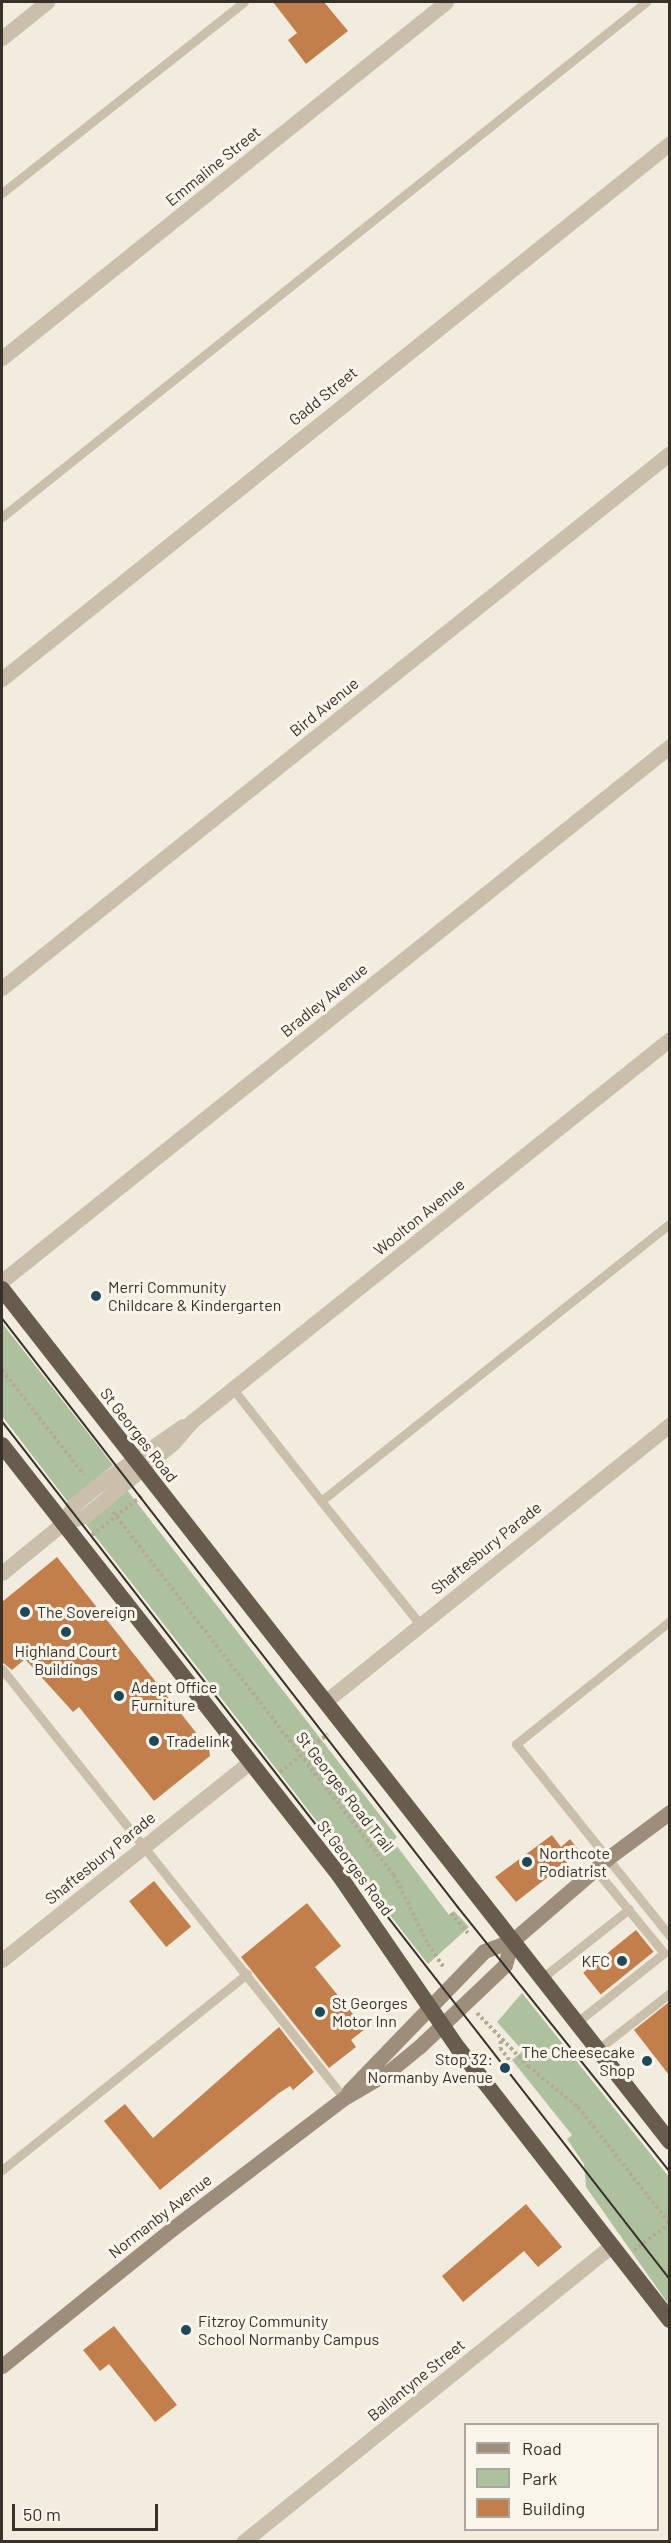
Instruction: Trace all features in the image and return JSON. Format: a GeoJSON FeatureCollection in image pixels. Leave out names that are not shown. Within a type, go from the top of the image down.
{"type":"FeatureCollection","features":[{"type":"Feature","properties":{"kind":"highway","name":"St Georges Road"},"geometry":{"type":"LineString","coordinates":[[2,1288],[669,2142]]}},
{"type":"Feature","properties":{"kind":"highway","name":"St Georges Road"},"geometry":{"type":"LineString","coordinates":[[2,1445],[267,1782],[363,1908],[442,2026],[669,2320]]}},
{"type":"Feature","properties":{"kind":"main road","name":"Normanby Avenue"},"geometry":{"type":"LineString","coordinates":[[344,2098],[428,2006],[484,1951],[512,1941],[608,1858],[669,1812]]}},
{"type":"Feature","properties":{"kind":"main road","name":"Normanby Avenue"},"geometry":{"type":"LineString","coordinates":[[2,2366],[344,2098],[387,2073],[469,2002],[505,1965],[512,1941]]}},
{"type":"Feature","properties":{"kind":"street"},"geometry":{"type":"LineString","coordinates":[[2,38],[47,2]]}},
{"type":"Feature","properties":{"kind":"street","name":"Emmaline Street"},"geometry":{"type":"LineString","coordinates":[[2,358],[446,2]]}},
{"type":"Feature","properties":{"kind":"street","name":"Gadd Street"},"geometry":{"type":"LineString","coordinates":[[2,679],[669,143]]}},
{"type":"Feature","properties":{"kind":"street","name":"Bird Avenue"},"geometry":{"type":"LineString","coordinates":[[2,988],[669,453]]}},
{"type":"Feature","properties":{"kind":"street","name":"Bradley Avenue"},"geometry":{"type":"LineString","coordinates":[[2,1281],[669,746]]}},
{"type":"Feature","properties":{"kind":"street","name":"Woolton Avenue"},"geometry":{"type":"LineString","coordinates":[[2,1573],[63,1523],[74,1505],[94,1488],[138,1462],[191,1422],[669,1039]]}},
{"type":"Feature","properties":{"kind":"street","name":"Shaftesbury Parade"},"geometry":{"type":"LineString","coordinates":[[326,1701],[669,1424]]}},
{"type":"Feature","properties":{"kind":"street","name":"Woolton Avenue"},"geometry":{"type":"LineString","coordinates":[[63,1523],[81,1518],[104,1501],[138,1462]]}},
{"type":"Feature","properties":{"kind":"street","name":"Shaftesbury Parade"},"geometry":{"type":"LineString","coordinates":[[2,1960],[250,1762]]}},
{"type":"Feature","properties":{"kind":"street","name":"Ballantyne Street"},"geometry":{"type":"LineString","coordinates":[[243,2541],[611,2246]]}},
{"type":"Feature","properties":{"kind":"lane"},"geometry":{"type":"LineString","coordinates":[[2,193],[244,2]]}},
{"type":"Feature","properties":{"kind":"lane"},"geometry":{"type":"LineString","coordinates":[[2,517],[646,2]]}},
{"type":"Feature","properties":{"kind":"lane"},"geometry":{"type":"LineString","coordinates":[[321,1501],[669,1223]]}},
{"type":"Feature","properties":{"kind":"lane"},"geometry":{"type":"LineString","coordinates":[[233,1389],[420,1624]]}},
{"type":"Feature","properties":{"kind":"lane"},"geometry":{"type":"LineString","coordinates":[[669,1621],[516,1744],[669,1936]]}},
{"type":"Feature","properties":{"kind":"lane"},"geometry":{"type":"LineString","coordinates":[[2,1669],[344,2098]]}},
{"type":"Feature","properties":{"kind":"lane"},"geometry":{"type":"LineString","coordinates":[[576,2023],[663,1953],[629,1908],[595,1869]]}},
{"type":"Feature","properties":{"kind":"lane"},"geometry":{"type":"LineString","coordinates":[[542,1978],[629,1908]]}},
{"type":"Feature","properties":{"kind":"lane"},"geometry":{"type":"LineString","coordinates":[[2,2170],[247,1974]]}},
{"type":"Feature","properties":{"kind":"lane"},"geometry":{"type":"LineString","coordinates":[[597,2050],[669,1993]]}},
{"type":"Feature","properties":{"kind":"path"},"geometry":{"type":"LineString","coordinates":[[2,1370],[94,1488]]}},
{"type":"Feature","properties":{"kind":"path"},"geometry":{"type":"LineString","coordinates":[[80,1545],[156,1485]]}},
{"type":"Feature","properties":{"kind":"path","name":"St Georges Road Trail"},"geometry":{"type":"LineString","coordinates":[[104,1501],[394,1875],[428,1944],[453,1981]]}},
{"type":"Feature","properties":{"kind":"path"},"geometry":{"type":"LineString","coordinates":[[267,1782],[342,1721]]}},
{"type":"Feature","properties":{"kind":"path"},"geometry":{"type":"LineString","coordinates":[[451,1913],[468,1933]]}},
{"type":"Feature","properties":{"kind":"path"},"geometry":{"type":"LineString","coordinates":[[469,2002],[501,2040],[578,2107],[669,2224],[622,2260]]}},
{"type":"Feature","properties":{"kind":"path"},"geometry":{"type":"LineString","coordinates":[[501,2040],[500,2048],[510,2061]]}},
{"type":"Feature","properties":{"kind":"green space"},"geometry":{"type":"Polygon","coordinates":[[[2,1323],[113,1465],[68,1502],[2,1416],[2,1323]]]}},
{"type":"Feature","properties":{"kind":"green space"},"geometry":{"type":"Polygon","coordinates":[[[127,1490],[397,1837],[393,1841],[449,1915],[454,1911],[469,1927],[428,1964],[85,1523],[127,1490]]]}},
{"type":"Feature","properties":{"kind":"green space"},"geometry":{"type":"Polygon","coordinates":[[[522,1993],[669,2177],[669,2305],[586,2187],[584,2164],[567,2139],[572,2135],[512,2060],[523,2051],[497,2022],[522,1993]]]}},
{"type":"Feature","properties":{"kind":"building"},"geometry":{"type":"Polygon","coordinates":[[[273,2],[324,2],[348,31],[306,64],[288,40],[297,33],[273,2]]]}},
{"type":"Feature","properties":{"kind":"building"},"geometry":{"type":"Polygon","coordinates":[[[57,1557],[209,1749],[210,1756],[154,1801],[79,1707],[73,1712],[25,1659],[12,1670],[2,1662],[2,1602],[57,1557]]]}},
{"type":"Feature","properties":{"kind":"building"},"geometry":{"type":"Polygon","coordinates":[[[552,1835],[561,1847],[570,1839],[580,1852],[516,1902],[495,1877],[552,1835]]]}},
{"type":"Feature","properties":{"kind":"building"},"geometry":{"type":"Polygon","coordinates":[[[154,1881],[191,1927],[166,1947],[129,1901],[154,1881]]]}},
{"type":"Feature","properties":{"kind":"building"},"geometry":{"type":"Polygon","coordinates":[[[307,1903],[341,1946],[315,1967],[365,2029],[351,2040],[356,2047],[329,2068],[241,1957],[307,1903]]]}},
{"type":"Feature","properties":{"kind":"building","name":"KFC"},"geometry":{"type":"Polygon","coordinates":[[[636,1930],[654,1952],[601,1995],[583,1973],[636,1930]]]}},
{"type":"Feature","properties":{"kind":"building"},"geometry":{"type":"Polygon","coordinates":[[[669,2002],[669,2075],[634,2030],[669,2002]]]}},
{"type":"Feature","properties":{"kind":"building"},"geometry":{"type":"Polygon","coordinates":[[[279,2027],[314,2072],[293,2090],[290,2086],[279,2093],[160,2190],[104,2121],[125,2104],[153,2138],[279,2027]]]}},
{"type":"Feature","properties":{"kind":"building"},"geometry":{"type":"Polygon","coordinates":[[[526,2204],[562,2247],[538,2267],[524,2251],[463,2302],[442,2276],[526,2204]]]}},
{"type":"Feature","properties":{"kind":"building"},"geometry":{"type":"Polygon","coordinates":[[[114,2326],[177,2405],[155,2422],[109,2364],[100,2371],[83,2350],[114,2326]]]}},
{"type":"Feature","properties":{"kind":"tram line"},"geometry":{"type":"LineString","coordinates":[[2,1318],[458,1907],[670,2172]]}},
{"type":"Feature","properties":{"kind":"tram line"},"geometry":{"type":"LineString","coordinates":[[2,1421],[670,2279]]}},
{"type":"Feature","properties":{"kind":"place","name":"Merri Community Childcare & Kindergarten"},"geometry":{"type":"Point","coordinates":[96,1296]}},
{"type":"Feature","properties":{"kind":"place","name":"The Sovereign"},"geometry":{"type":"Point","coordinates":[25,1612]}},
{"type":"Feature","properties":{"kind":"place","name":"Highland Court Buildings"},"geometry":{"type":"Point","coordinates":[66,1632]}},
{"type":"Feature","properties":{"kind":"place","name":"Adept Office Furniture"},"geometry":{"type":"Point","coordinates":[119,1696]}},
{"type":"Feature","properties":{"kind":"place","name":"Tradelink"},"geometry":{"type":"Point","coordinates":[154,1741]}},
{"type":"Feature","properties":{"kind":"place","name":"Northcote Podiatrist"},"geometry":{"type":"Point","coordinates":[527,1862]}},
{"type":"Feature","properties":{"kind":"place","name":"KFC"},"geometry":{"type":"Point","coordinates":[622,1961]}},
{"type":"Feature","properties":{"kind":"place","name":"St Georges Motor Inn"},"geometry":{"type":"Point","coordinates":[320,2012]}},
{"type":"Feature","properties":{"kind":"place","name":"The Cheesecake Shop"},"geometry":{"type":"Point","coordinates":[647,2061]}},
{"type":"Feature","properties":{"kind":"place","name":"Stop 32: Normanby Avenue"},"geometry":{"type":"Point","coordinates":[505,2068]}},
{"type":"Feature","properties":{"kind":"place","name":"Fitzroy Community School Normanby Campus"},"geometry":{"type":"Point","coordinates":[186,2330]}}]}
